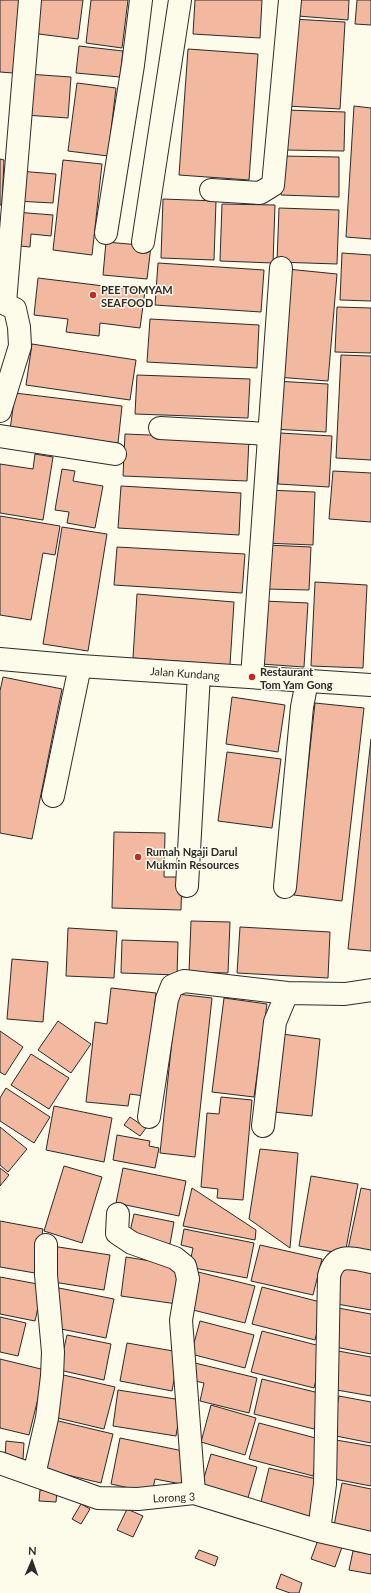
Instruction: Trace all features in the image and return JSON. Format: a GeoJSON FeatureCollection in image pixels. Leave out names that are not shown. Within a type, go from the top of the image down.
{"type":"FeatureCollection","features":[{"type":"Feature","properties":{"kind":"street"},"geometry":{"type":"LineString","coordinates":[[0,411],[20,346],[19,327],[14,309],[3,302],[30,0]]}},
{"type":"Feature","properties":{"kind":"street"},"geometry":{"type":"LineString","coordinates":[[106,233],[133,65],[141,0]]}},
{"type":"Feature","properties":{"kind":"street"},"geometry":{"type":"LineString","coordinates":[[143,242],[180,0]]}},
{"type":"Feature","properties":{"kind":"street"},"geometry":{"type":"LineString","coordinates":[[211,190],[260,192],[273,185],[290,0]]}},
{"type":"Feature","properties":{"kind":"street"},"geometry":{"type":"LineString","coordinates":[[252,677],[281,268]]}},
{"type":"Feature","properties":{"kind":"street"},"geometry":{"type":"LineString","coordinates":[[160,428],[269,434]]}},
{"type":"Feature","properties":{"kind":"street"},"geometry":{"type":"LineString","coordinates":[[0,436],[115,454]]}},
{"type":"Feature","properties":{"kind":"street","name":"Jalan Kundang"},"geometry":{"type":"LineString","coordinates":[[0,659],[80,666],[371,685]]}},
{"type":"Feature","properties":{"kind":"street"},"geometry":{"type":"LineString","coordinates":[[53,796],[80,666]]}},
{"type":"Feature","properties":{"kind":"street"},"geometry":{"type":"LineString","coordinates":[[187,886],[199,674]]}},
{"type":"Feature","properties":{"kind":"street"},"geometry":{"type":"LineString","coordinates":[[285,887],[302,707],[307,681]]}},
{"type":"Feature","properties":{"kind":"street"},"geometry":{"type":"LineString","coordinates":[[149,1117],[167,999],[172,986],[184,981],[287,993],[345,994],[371,990]]}},
{"type":"Feature","properties":{"kind":"street"},"geometry":{"type":"LineString","coordinates":[[263,1126],[275,1022],[287,993]]}},
{"type":"Feature","properties":{"kind":"street"},"geometry":{"type":"LineString","coordinates":[[118,1214],[117,1233],[132,1243],[175,1258],[185,1266],[188,1279],[181,1320],[194,1493]]}},
{"type":"Feature","properties":{"kind":"street"},"geometry":{"type":"LineString","coordinates":[[34,1475],[47,1418],[52,1376],[53,1352],[46,1275],[46,1245]]}},
{"type":"Feature","properties":{"kind":"street"},"geometry":{"type":"LineString","coordinates":[[319,1531],[325,1484],[329,1276],[331,1267],[337,1261],[344,1258],[371,1262]]}},
{"type":"Feature","properties":{"kind":"street","name":"Lorong 3"},"geometry":{"type":"LineString","coordinates":[[0,1463],[98,1498],[138,1499],[194,1493],[319,1531],[371,1543]]}},
{"type":"Feature","properties":{"kind":"building"},"geometry":{"type":"Polygon","coordinates":[[[0,0],[19,0],[13,73],[0,72],[0,0]]]}},
{"type":"Feature","properties":{"kind":"building"},"geometry":{"type":"Polygon","coordinates":[[[35,0],[83,0],[78,39],[31,33],[35,0]]]}},
{"type":"Feature","properties":{"kind":"building"},"geometry":{"type":"Polygon","coordinates":[[[91,0],[128,0],[122,48],[86,43],[91,0]]]}},
{"type":"Feature","properties":{"kind":"building"},"geometry":{"type":"Polygon","coordinates":[[[195,0],[262,0],[260,38],[193,34],[195,0]]]}},
{"type":"Feature","properties":{"kind":"building"},"geometry":{"type":"Polygon","coordinates":[[[299,0],[349,0],[348,20],[298,16],[299,0]]]}},
{"type":"Feature","properties":{"kind":"building"},"geometry":{"type":"Polygon","coordinates":[[[357,0],[371,0],[371,25],[355,24],[357,0]]]}},
{"type":"Feature","properties":{"kind":"building"},"geometry":{"type":"Polygon","coordinates":[[[292,19],[345,22],[340,109],[287,106],[292,19]]]}},
{"type":"Feature","properties":{"kind":"building"},"geometry":{"type":"Polygon","coordinates":[[[79,46],[123,51],[120,77],[76,73],[79,46]]]}},
{"type":"Feature","properties":{"kind":"building"},"geometry":{"type":"Polygon","coordinates":[[[188,49],[258,54],[249,180],[179,175],[188,49]]]}},
{"type":"Feature","properties":{"kind":"building"},"geometry":{"type":"Polygon","coordinates":[[[27,74],[71,77],[68,118],[25,115],[27,74]]]}},
{"type":"Feature","properties":{"kind":"building"},"geometry":{"type":"Polygon","coordinates":[[[77,83],[116,88],[108,156],[68,151],[77,83]]]}},
{"type":"Feature","properties":{"kind":"building"},"geometry":{"type":"Polygon","coordinates":[[[354,106],[371,108],[371,239],[346,237],[354,106]]]}},
{"type":"Feature","properties":{"kind":"building"},"geometry":{"type":"Polygon","coordinates":[[[286,110],[345,112],[344,151],[285,150],[286,110]]]}},
{"type":"Feature","properties":{"kind":"building"},"geometry":{"type":"Polygon","coordinates":[[[282,156],[339,157],[339,197],[281,195],[282,156]]]}},
{"type":"Feature","properties":{"kind":"building"},"geometry":{"type":"Polygon","coordinates":[[[0,159],[4,160],[2,205],[0,205],[0,159]]]}},
{"type":"Feature","properties":{"kind":"building"},"geometry":{"type":"Polygon","coordinates":[[[63,160],[102,164],[92,255],[53,250],[63,160]]]}},
{"type":"Feature","properties":{"kind":"building"},"geometry":{"type":"Polygon","coordinates":[[[18,171],[56,174],[53,203],[16,201],[18,171]]]}},
{"type":"Feature","properties":{"kind":"building"},"geometry":{"type":"Polygon","coordinates":[[[163,199],[216,201],[214,260],[161,258],[163,199]]]}},
{"type":"Feature","properties":{"kind":"building"},"geometry":{"type":"Polygon","coordinates":[[[222,204],[275,205],[273,263],[220,261],[222,204]]]}},
{"type":"Feature","properties":{"kind":"building"},"geometry":{"type":"Polygon","coordinates":[[[279,208],[339,210],[337,264],[277,262],[279,208]]]}},
{"type":"Feature","properties":{"kind":"building"},"geometry":{"type":"Polygon","coordinates":[[[15,212],[53,215],[51,236],[31,234],[30,247],[11,245],[15,212]]]}},
{"type":"Feature","properties":{"kind":"building"},"geometry":{"type":"Polygon","coordinates":[[[106,242],[151,246],[147,279],[103,275],[106,242]]]}},
{"type":"Feature","properties":{"kind":"building"},"geometry":{"type":"Polygon","coordinates":[[[342,253],[371,255],[371,301],[340,300],[342,253]]]}},
{"type":"Feature","properties":{"kind":"building"},"geometry":{"type":"Polygon","coordinates":[[[158,263],[264,270],[261,312],[155,305],[158,263]]]}},
{"type":"Feature","properties":{"kind":"building"},"geometry":{"type":"Polygon","coordinates":[[[287,269],[337,274],[328,381],[277,377],[287,269]]]}},
{"type":"Feature","properties":{"kind":"building"},"geometry":{"type":"Polygon","coordinates":[[[38,278],[145,291],[140,328],[100,323],[99,336],[66,332],[68,319],[34,315],[38,278]]]}},
{"type":"Feature","properties":{"kind":"building"},"geometry":{"type":"Polygon","coordinates":[[[337,307],[371,308],[371,353],[335,352],[337,307]]]}},
{"type":"Feature","properties":{"kind":"building"},"geometry":{"type":"Polygon","coordinates":[[[150,319],[259,325],[257,368],[147,362],[150,319]]]}},
{"type":"Feature","properties":{"kind":"building"},"geometry":{"type":"Polygon","coordinates":[[[32,344],[136,360],[130,400],[26,385],[32,344]]]}},
{"type":"Feature","properties":{"kind":"building"},"geometry":{"type":"Polygon","coordinates":[[[341,355],[371,356],[371,460],[336,458],[341,355]]]}},
{"type":"Feature","properties":{"kind":"building"},"geometry":{"type":"Polygon","coordinates":[[[137,375],[250,379],[248,418],[135,414],[137,375]]]}},
{"type":"Feature","properties":{"kind":"building"},"geometry":{"type":"Polygon","coordinates":[[[275,381],[328,384],[326,432],[273,429],[275,381]]]}},
{"type":"Feature","properties":{"kind":"building"},"geometry":{"type":"Polygon","coordinates":[[[15,393],[122,406],[118,443],[10,430],[15,393]]]}},
{"type":"Feature","properties":{"kind":"building"},"geometry":{"type":"Polygon","coordinates":[[[280,433],[332,436],[329,487],[278,484],[280,433]]]}},
{"type":"Feature","properties":{"kind":"building"},"geometry":{"type":"Polygon","coordinates":[[[125,434],[249,439],[247,481],[123,476],[125,434]]]}},
{"type":"Feature","properties":{"kind":"building"},"geometry":{"type":"Polygon","coordinates":[[[35,454],[53,457],[43,520],[0,513],[0,464],[33,469],[35,454]]]}},
{"type":"Feature","properties":{"kind":"building"},"geometry":{"type":"Polygon","coordinates":[[[62,469],[75,471],[73,481],[103,486],[95,528],[67,523],[69,512],[55,510],[62,469]]]}},
{"type":"Feature","properties":{"kind":"building"},"geometry":{"type":"Polygon","coordinates":[[[333,471],[371,473],[371,522],[329,519],[333,471]]]}},
{"type":"Feature","properties":{"kind":"building"},"geometry":{"type":"Polygon","coordinates":[[[121,486],[241,493],[239,535],[118,528],[121,486]]]}},
{"type":"Feature","properties":{"kind":"building"},"geometry":{"type":"Polygon","coordinates":[[[267,490],[315,492],[313,545],[264,543],[267,490]]]}},
{"type":"Feature","properties":{"kind":"building"},"geometry":{"type":"Polygon","coordinates":[[[0,516],[60,526],[55,555],[43,553],[31,620],[0,615],[0,516]]]}},
{"type":"Feature","properties":{"kind":"building"},"geometry":{"type":"Polygon","coordinates":[[[62,527],[107,534],[88,651],[43,644],[62,527]]]}},
{"type":"Feature","properties":{"kind":"building"},"geometry":{"type":"Polygon","coordinates":[[[267,545],[311,547],[309,590],[265,589],[267,545]]]}},
{"type":"Feature","properties":{"kind":"building"},"geometry":{"type":"Polygon","coordinates":[[[117,547],[245,554],[242,593],[114,585],[117,547]]]}},
{"type":"Feature","properties":{"kind":"building"},"geometry":{"type":"Polygon","coordinates":[[[315,582],[367,585],[363,668],[311,666],[315,582]]]}},
{"type":"Feature","properties":{"kind":"building"},"geometry":{"type":"Polygon","coordinates":[[[137,594],[234,602],[230,665],[133,658],[137,594]]]}},
{"type":"Feature","properties":{"kind":"building"},"geometry":{"type":"Polygon","coordinates":[[[264,601],[308,603],[304,667],[261,664],[264,601]]]}},
{"type":"Feature","properties":{"kind":"building"},"geometry":{"type":"Polygon","coordinates":[[[3,677],[62,689],[32,839],[0,833],[0,691],[3,677]]]}},
{"type":"Feature","properties":{"kind":"building"},"geometry":{"type":"Polygon","coordinates":[[[232,697],[285,705],[278,752],[226,744],[232,697]]]}},
{"type":"Feature","properties":{"kind":"building"},"geometry":{"type":"Polygon","coordinates":[[[315,703],[364,708],[342,901],[294,895],[315,703]]]}},
{"type":"Feature","properties":{"kind":"building"},"geometry":{"type":"Polygon","coordinates":[[[371,739],[371,951],[348,949],[371,739]]]}},
{"type":"Feature","properties":{"kind":"building"},"geometry":{"type":"Polygon","coordinates":[[[227,752],[281,759],[272,828],[218,821],[227,752]]]}},
{"type":"Feature","properties":{"kind":"building"},"geometry":{"type":"Polygon","coordinates":[[[114,832],[165,833],[164,877],[182,877],[181,910],[112,908],[114,832]]]}},
{"type":"Feature","properties":{"kind":"building"},"geometry":{"type":"Polygon","coordinates":[[[191,921],[230,922],[228,973],[189,972],[191,921]]]}},
{"type":"Feature","properties":{"kind":"building"},"geometry":{"type":"Polygon","coordinates":[[[240,927],[330,932],[328,978],[237,973],[240,927]]]}},
{"type":"Feature","properties":{"kind":"building"},"geometry":{"type":"Polygon","coordinates":[[[68,928],[117,931],[114,978],[66,976],[68,928]]]}},
{"type":"Feature","properties":{"kind":"building"},"geometry":{"type":"Polygon","coordinates":[[[122,940],[178,942],[177,975],[121,973],[122,940]]]}},
{"type":"Feature","properties":{"kind":"building"},"geometry":{"type":"Polygon","coordinates":[[[12,959],[48,962],[43,1022],[7,1019],[12,959]]]}},
{"type":"Feature","properties":{"kind":"building"},"geometry":{"type":"Polygon","coordinates":[[[111,988],[156,993],[144,1096],[130,1094],[128,1106],[86,1102],[95,1022],[107,1024],[111,988]]]}},
{"type":"Feature","properties":{"kind":"building"},"geometry":{"type":"Polygon","coordinates":[[[177,994],[212,998],[195,1157],[160,1153],[177,994]]]}},
{"type":"Feature","properties":{"kind":"building"},"geometry":{"type":"Polygon","coordinates":[[[224,998],[267,1004],[254,1097],[212,1092],[224,998]]]}},
{"type":"Feature","properties":{"kind":"building"},"geometry":{"type":"Polygon","coordinates":[[[58,1021],[91,1044],[71,1073],[38,1050],[58,1021]]]}},
{"type":"Feature","properties":{"kind":"building"},"geometry":{"type":"Polygon","coordinates":[[[0,1031],[23,1047],[5,1075],[0,1072],[0,1031]]]}},
{"type":"Feature","properties":{"kind":"building"},"geometry":{"type":"Polygon","coordinates":[[[282,1034],[320,1039],[312,1116],[274,1112],[282,1034]]]}},
{"type":"Feature","properties":{"kind":"building"},"geometry":{"type":"Polygon","coordinates":[[[31,1054],[69,1078],[49,1109],[11,1085],[31,1054]]]}},
{"type":"Feature","properties":{"kind":"building"},"geometry":{"type":"Polygon","coordinates":[[[6,1088],[50,1117],[34,1143],[0,1121],[0,1098],[6,1088]]]}},
{"type":"Feature","properties":{"kind":"building"},"geometry":{"type":"Polygon","coordinates":[[[221,1097],[252,1100],[243,1200],[217,1198],[218,1189],[201,1187],[207,1113],[219,1114],[221,1097]]]}},
{"type":"Feature","properties":{"kind":"building"},"geometry":{"type":"Polygon","coordinates":[[[54,1106],[112,1118],[104,1162],[46,1150],[54,1106]]]}},
{"type":"Feature","properties":{"kind":"building"},"geometry":{"type":"Polygon","coordinates":[[[130,1117],[146,1128],[140,1136],[124,1125],[130,1117]]]}},
{"type":"Feature","properties":{"kind":"building"},"geometry":{"type":"Polygon","coordinates":[[[0,1127],[27,1149],[8,1172],[0,1165],[0,1127]]]}},
{"type":"Feature","properties":{"kind":"building"},"geometry":{"type":"Polygon","coordinates":[[[117,1135],[150,1141],[149,1146],[159,1148],[155,1168],[113,1160],[117,1135]]]}},
{"type":"Feature","properties":{"kind":"building"},"geometry":{"type":"Polygon","coordinates":[[[260,1149],[298,1153],[290,1248],[249,1219],[260,1149]]]}},
{"type":"Feature","properties":{"kind":"building"},"geometry":{"type":"Polygon","coordinates":[[[64,1166],[102,1177],[82,1243],[44,1231],[64,1166]]]}},
{"type":"Feature","properties":{"kind":"building"},"geometry":{"type":"Polygon","coordinates":[[[0,1168],[9,1175],[0,1186],[0,1168]]]}},
{"type":"Feature","properties":{"kind":"building"},"geometry":{"type":"Polygon","coordinates":[[[123,1168],[186,1181],[179,1216],[116,1203],[123,1168]]]}},
{"type":"Feature","properties":{"kind":"building"},"geometry":{"type":"Polygon","coordinates":[[[311,1176],[358,1184],[345,1254],[299,1246],[311,1176]]]}},
{"type":"Feature","properties":{"kind":"building"},"geometry":{"type":"Polygon","coordinates":[[[192,1188],[256,1230],[255,1240],[183,1226],[192,1188]]]}},
{"type":"Feature","properties":{"kind":"building"},"geometry":{"type":"Polygon","coordinates":[[[361,1188],[371,1190],[371,1259],[347,1254],[361,1188]]]}},
{"type":"Feature","properties":{"kind":"building"},"geometry":{"type":"Polygon","coordinates":[[[134,1214],[174,1222],[170,1244],[129,1236],[134,1214]]]}},
{"type":"Feature","properties":{"kind":"building"},"geometry":{"type":"Polygon","coordinates":[[[0,1221],[43,1229],[35,1273],[0,1267],[0,1221]]]}},
{"type":"Feature","properties":{"kind":"building"},"geometry":{"type":"Polygon","coordinates":[[[184,1229],[254,1243],[247,1278],[189,1267],[193,1248],[181,1245],[184,1229]]]}},
{"type":"Feature","properties":{"kind":"building"},"geometry":{"type":"Polygon","coordinates":[[[260,1245],[322,1259],[313,1295],[251,1281],[260,1245]]]}},
{"type":"Feature","properties":{"kind":"building"},"geometry":{"type":"Polygon","coordinates":[[[52,1246],[110,1255],[104,1290],[47,1281],[52,1246]]]}},
{"type":"Feature","properties":{"kind":"building"},"geometry":{"type":"Polygon","coordinates":[[[126,1257],[182,1266],[177,1304],[121,1296],[126,1257]]]}},
{"type":"Feature","properties":{"kind":"building"},"geometry":{"type":"Polygon","coordinates":[[[339,1262],[371,1268],[371,1310],[331,1303],[339,1262]]]}},
{"type":"Feature","properties":{"kind":"building"},"geometry":{"type":"Polygon","coordinates":[[[194,1271],[255,1286],[245,1323],[185,1308],[194,1271]]]}},
{"type":"Feature","properties":{"kind":"building"},"geometry":{"type":"Polygon","coordinates":[[[0,1277],[43,1285],[35,1321],[0,1314],[0,1277]]]}},
{"type":"Feature","properties":{"kind":"building"},"geometry":{"type":"Polygon","coordinates":[[[262,1287],[324,1303],[315,1340],[252,1324],[262,1287]]]}},
{"type":"Feature","properties":{"kind":"building"},"geometry":{"type":"Polygon","coordinates":[[[59,1288],[114,1299],[106,1338],[51,1327],[59,1288]]]}},
{"type":"Feature","properties":{"kind":"building"},"geometry":{"type":"Polygon","coordinates":[[[338,1308],[371,1314],[371,1354],[330,1346],[338,1308]]]}},
{"type":"Feature","properties":{"kind":"building"},"geometry":{"type":"Polygon","coordinates":[[[0,1317],[26,1323],[18,1356],[0,1352],[0,1317]]]}},
{"type":"Feature","properties":{"kind":"building"},"geometry":{"type":"Polygon","coordinates":[[[200,1321],[254,1335],[245,1368],[191,1354],[200,1321]]]}},
{"type":"Feature","properties":{"kind":"building"},"geometry":{"type":"Polygon","coordinates":[[[262,1331],[324,1347],[314,1388],[251,1372],[262,1331]]]}},
{"type":"Feature","properties":{"kind":"building"},"geometry":{"type":"Polygon","coordinates":[[[67,1335],[111,1344],[104,1380],[59,1370],[67,1335]]]}},
{"type":"Feature","properties":{"kind":"building"},"geometry":{"type":"Polygon","coordinates":[[[127,1343],[179,1352],[172,1391],[120,1381],[127,1343]]]}},
{"type":"Feature","properties":{"kind":"building"},"geometry":{"type":"Polygon","coordinates":[[[338,1351],[371,1357],[371,1396],[331,1389],[338,1351]]]}},
{"type":"Feature","properties":{"kind":"building"},"geometry":{"type":"Polygon","coordinates":[[[0,1359],[45,1370],[29,1435],[0,1428],[0,1359]]]}},
{"type":"Feature","properties":{"kind":"building"},"geometry":{"type":"Polygon","coordinates":[[[195,1363],[257,1378],[249,1413],[200,1401],[204,1383],[191,1380],[195,1363]]]}},
{"type":"Feature","properties":{"kind":"building"},"geometry":{"type":"Polygon","coordinates":[[[59,1374],[115,1387],[104,1429],[49,1416],[59,1374]]]}},
{"type":"Feature","properties":{"kind":"building"},"geometry":{"type":"Polygon","coordinates":[[[262,1379],[323,1394],[314,1429],[254,1414],[262,1379]]]}},
{"type":"Feature","properties":{"kind":"building"},"geometry":{"type":"Polygon","coordinates":[[[118,1390],[182,1400],[176,1436],[113,1426],[118,1390]]]}},
{"type":"Feature","properties":{"kind":"building"},"geometry":{"type":"Polygon","coordinates":[[[339,1396],[371,1402],[371,1443],[331,1435],[339,1396]]]}},
{"type":"Feature","properties":{"kind":"building"},"geometry":{"type":"Polygon","coordinates":[[[211,1405],[256,1418],[245,1455],[201,1442],[211,1405]]]}},
{"type":"Feature","properties":{"kind":"building"},"geometry":{"type":"Polygon","coordinates":[[[50,1419],[113,1434],[101,1483],[38,1468],[50,1419]]]}},
{"type":"Feature","properties":{"kind":"building"},"geometry":{"type":"Polygon","coordinates":[[[259,1423],[323,1440],[313,1476],[249,1459],[259,1423]]]}},
{"type":"Feature","properties":{"kind":"building"},"geometry":{"type":"Polygon","coordinates":[[[120,1438],[188,1452],[181,1484],[155,1479],[152,1493],[111,1484],[120,1438]]]}},
{"type":"Feature","properties":{"kind":"building"},"geometry":{"type":"Polygon","coordinates":[[[336,1440],[371,1446],[371,1486],[329,1478],[336,1440]]]}},
{"type":"Feature","properties":{"kind":"building"},"geometry":{"type":"Polygon","coordinates":[[[6,1441],[24,1443],[23,1459],[5,1458],[6,1441]]]}},
{"type":"Feature","properties":{"kind":"building"},"geometry":{"type":"Polygon","coordinates":[[[211,1454],[257,1467],[247,1501],[201,1488],[211,1454]]]}},
{"type":"Feature","properties":{"kind":"building"},"geometry":{"type":"Polygon","coordinates":[[[269,1468],[321,1480],[312,1518],[260,1506],[269,1468]]]}},
{"type":"Feature","properties":{"kind":"building"},"geometry":{"type":"Polygon","coordinates":[[[342,1483],[371,1489],[371,1532],[334,1526],[342,1483]]]}},
{"type":"Feature","properties":{"kind":"building"},"geometry":{"type":"Polygon","coordinates":[[[40,1490],[57,1492],[56,1502],[39,1501],[40,1490]]]}},
{"type":"Feature","properties":{"kind":"building"},"geometry":{"type":"Polygon","coordinates":[[[81,1504],[90,1509],[81,1524],[72,1519],[81,1504]]]}},
{"type":"Feature","properties":{"kind":"building"},"geometry":{"type":"Polygon","coordinates":[[[127,1509],[143,1516],[133,1537],[117,1530],[127,1509]]]}},
{"type":"Feature","properties":{"kind":"building"},"geometry":{"type":"Polygon","coordinates":[[[318,1540],[342,1547],[335,1567],[311,1559],[318,1540]]]}},
{"type":"Feature","properties":{"kind":"building"},"geometry":{"type":"Polygon","coordinates":[[[199,1550],[218,1557],[215,1566],[195,1558],[199,1550]]]}},
{"type":"Feature","properties":{"kind":"building"},"geometry":{"type":"Polygon","coordinates":[[[353,1551],[371,1554],[371,1574],[349,1570],[353,1551]]]}},
{"type":"Feature","properties":{"kind":"building"},"geometry":{"type":"Polygon","coordinates":[[[281,1574],[302,1583],[299,1593],[290,1593],[276,1588],[281,1574]]]}},
{"type":"Feature","properties":{"kind":"place","name":"PEE TOMYAM SEAFOOD"},"geometry":{"type":"Point","coordinates":[93,295]}},
{"type":"Feature","properties":{"kind":"place","name":"Restaurant Tom Yam Gong"},"geometry":{"type":"Point","coordinates":[252,677]}},
{"type":"Feature","properties":{"kind":"place","name":"Rumah Ngaji Darul Mukmin Resources"},"geometry":{"type":"Point","coordinates":[138,857]}}]}
